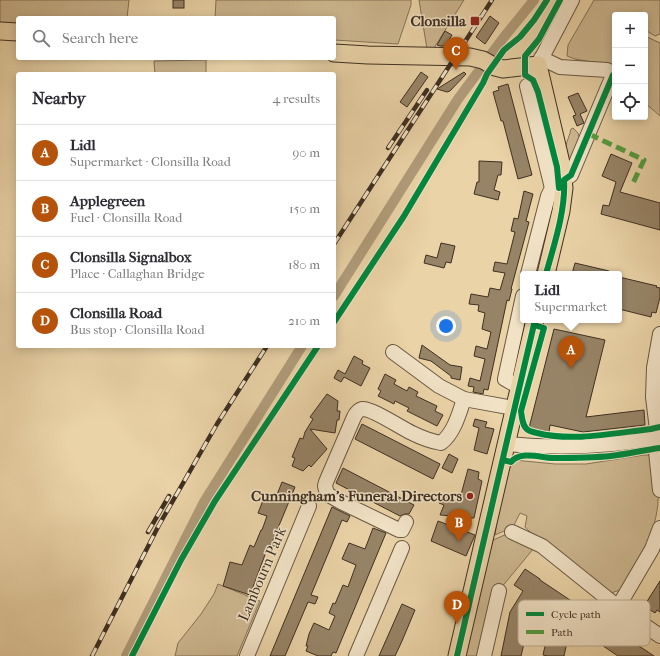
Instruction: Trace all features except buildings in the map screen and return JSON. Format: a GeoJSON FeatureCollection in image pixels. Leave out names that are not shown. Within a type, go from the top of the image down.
{"type":"FeatureCollection","features":[{"type":"Feature","properties":{"kind":"main road"},"geometry":{"type":"LineString","coordinates":[[0,31],[16,32]]}},
{"type":"Feature","properties":{"kind":"main road"},"geometry":{"type":"LineString","coordinates":[[336,53],[368,56],[444,56],[479,58],[495,67],[503,69],[540,67],[544,125],[560,185],[561,211],[547,271]]}},
{"type":"Feature","properties":{"kind":"main road"},"geometry":{"type":"LineString","coordinates":[[457,656],[534,323]]}},
{"type":"Feature","properties":{"kind":"street"},"geometry":{"type":"LineString","coordinates":[[529,271],[548,196],[571,175],[613,75],[607,70],[540,67],[572,0]]}},
{"type":"Feature","properties":{"kind":"street"},"geometry":{"type":"LineString","coordinates":[[519,387],[505,379],[520,310]]}},
{"type":"Feature","properties":{"kind":"street"},"geometry":{"type":"LineString","coordinates":[[660,334],[654,368],[653,392],[653,407],[658,437],[656,451],[660,490]]}},
{"type":"Feature","properties":{"kind":"street"},"geometry":{"type":"LineString","coordinates":[[393,352],[439,386],[464,399],[514,408]]}},
{"type":"Feature","properties":{"kind":"street"},"geometry":{"type":"LineString","coordinates":[[406,522],[402,530],[398,530],[327,494],[325,486],[326,482],[354,417],[358,410],[371,410],[411,433],[430,441],[441,443],[451,432],[464,399]]}},
{"type":"Feature","properties":{"kind":"street"},"geometry":{"type":"LineString","coordinates":[[507,444],[528,446],[590,447],[617,445],[658,437]]}},
{"type":"Feature","properties":{"kind":"street","name":"Lambourn Park"},"geometry":{"type":"LineString","coordinates":[[247,656],[309,506]]}},
{"type":"Feature","properties":{"kind":"street"},"geometry":{"type":"LineString","coordinates":[[622,600],[652,549],[660,530]]}},
{"type":"Feature","properties":{"kind":"street"},"geometry":{"type":"LineString","coordinates":[[512,532],[542,546],[609,600]]}},
{"type":"Feature","properties":{"kind":"street"},"geometry":{"type":"LineString","coordinates":[[356,656],[402,548]]}},
{"type":"Feature","properties":{"kind":"street"},"geometry":{"type":"LineString","coordinates":[[484,656],[499,591]]}},
{"type":"Feature","properties":{"kind":"street"},"geometry":{"type":"LineString","coordinates":[[650,629],[660,636]]}},
{"type":"Feature","properties":{"kind":"shaded area"},"geometry":{"type":"Polygon","coordinates":[[[0,0],[129,0],[127,16],[16,16],[16,26],[0,25],[0,0]]]}},
{"type":"Feature","properties":{"kind":"shaded area"},"geometry":{"type":"Polygon","coordinates":[[[216,0],[411,0],[411,5],[398,44],[336,40],[336,16],[215,16],[216,0]]]}},
{"type":"Feature","properties":{"kind":"shaded area"},"geometry":{"type":"Polygon","coordinates":[[[419,0],[464,0],[434,48],[427,49],[419,0]]]}},
{"type":"Feature","properties":{"kind":"shaded area"},"geometry":{"type":"Polygon","coordinates":[[[594,0],[660,0],[660,34],[655,36],[648,32],[648,12],[612,12],[612,65],[575,59],[567,56],[568,45],[594,0]]]}},
{"type":"Feature","properties":{"kind":"shaded area"},"geometry":{"type":"Polygon","coordinates":[[[648,37],[660,43],[660,116],[648,106],[648,37]]]}},
{"type":"Feature","properties":{"kind":"shaded area"},"geometry":{"type":"Polygon","coordinates":[[[206,60],[206,72],[155,72],[154,61],[206,60]]]}},
{"type":"Feature","properties":{"kind":"shaded area"},"geometry":{"type":"Polygon","coordinates":[[[573,128],[578,133],[581,144],[573,161],[569,160],[566,151],[566,144],[571,129],[573,128]]]}},
{"type":"Feature","properties":{"kind":"shaded area"},"geometry":{"type":"Polygon","coordinates":[[[650,455],[655,474],[658,492],[656,518],[642,555],[623,589],[611,593],[606,592],[547,541],[527,529],[525,527],[527,516],[520,513],[513,527],[495,535],[503,487],[514,460],[555,464],[586,464],[650,455]]]}},
{"type":"Feature","properties":{"kind":"shaded area"},"geometry":{"type":"Polygon","coordinates":[[[507,534],[534,548],[501,588],[494,585],[479,656],[464,656],[493,540],[507,534]]]}},
{"type":"Feature","properties":{"kind":"shaded area"},"geometry":{"type":"Polygon","coordinates":[[[218,584],[260,601],[237,656],[175,656],[178,643],[201,614],[214,594],[218,584]]]}},
{"type":"Feature","properties":{"kind":"waterway"},"geometry":{"type":"LineString","coordinates":[[336,293],[458,99],[504,37],[534,0]]}},
{"type":"Feature","properties":{"kind":"waterway"},"geometry":{"type":"LineString","coordinates":[[126,656],[204,502],[301,348]]}},
{"type":"Feature","properties":{"kind":"railway"},"geometry":{"type":"LineString","coordinates":[[336,241],[492,0]]}},
{"type":"Feature","properties":{"kind":"railway"},"geometry":{"type":"LineString","coordinates":[[388,148],[427,90]]}},
{"type":"Feature","properties":{"kind":"railway"},"geometry":{"type":"LineString","coordinates":[[92,656],[159,525],[217,424],[266,348]]}},
{"type":"Feature","properties":{"kind":"railway"},"geometry":{"type":"LineString","coordinates":[[148,532],[169,496]]}},
{"type":"Feature","properties":{"kind":"marked path"},"geometry":{"type":"LineString","coordinates":[[589,134],[644,160],[633,183]]}},
{"type":"Feature","properties":{"kind":"cycle path"},"geometry":{"type":"LineString","coordinates":[[336,319],[404,216],[487,74],[504,50],[520,37],[534,20],[547,0]]}},
{"type":"Feature","properties":{"kind":"cycle path"},"geometry":{"type":"LineString","coordinates":[[559,188],[557,167],[538,92],[533,80],[525,75],[525,56],[539,39],[560,0]]}},
{"type":"Feature","properties":{"kind":"cycle path"},"geometry":{"type":"LineString","coordinates":[[547,271],[561,215],[564,180],[571,175],[612,77]]}},
{"type":"Feature","properties":{"kind":"cycle path"},"geometry":{"type":"LineString","coordinates":[[457,656],[534,323]]}},
{"type":"Feature","properties":{"kind":"cycle path"},"geometry":{"type":"LineString","coordinates":[[534,325],[544,328],[521,411],[523,424],[528,430],[551,436],[579,437],[660,427]]}},
{"type":"Feature","properties":{"kind":"cycle path"},"geometry":{"type":"LineString","coordinates":[[132,656],[181,560],[215,501],[317,348]]}},
{"type":"Feature","properties":{"kind":"cycle path"},"geometry":{"type":"LineString","coordinates":[[503,460],[511,462],[524,456],[552,458],[604,457],[660,448]]}},
{"type":"Feature","properties":{"kind":"place","name":"Clonsilla"},"geometry":{"type":"Point","coordinates":[475,21]}},
{"type":"Feature","properties":{"kind":"place","name":"Clonsilla Signalbox"},"geometry":{"type":"Point","coordinates":[456,70]}},
{"type":"Feature","properties":{"kind":"place","name":"Lidl"},"geometry":{"type":"Point","coordinates":[571,369]}},
{"type":"Feature","properties":{"kind":"place","name":"Cunningham's Funeral Directors"},"geometry":{"type":"Point","coordinates":[470,496]}},
{"type":"Feature","properties":{"kind":"place","name":"Applegreen"},"geometry":{"type":"Point","coordinates":[459,542]}},
{"type":"Feature","properties":{"kind":"place","name":"Clonsilla Road"},"geometry":{"type":"Point","coordinates":[457,624]}}]}
